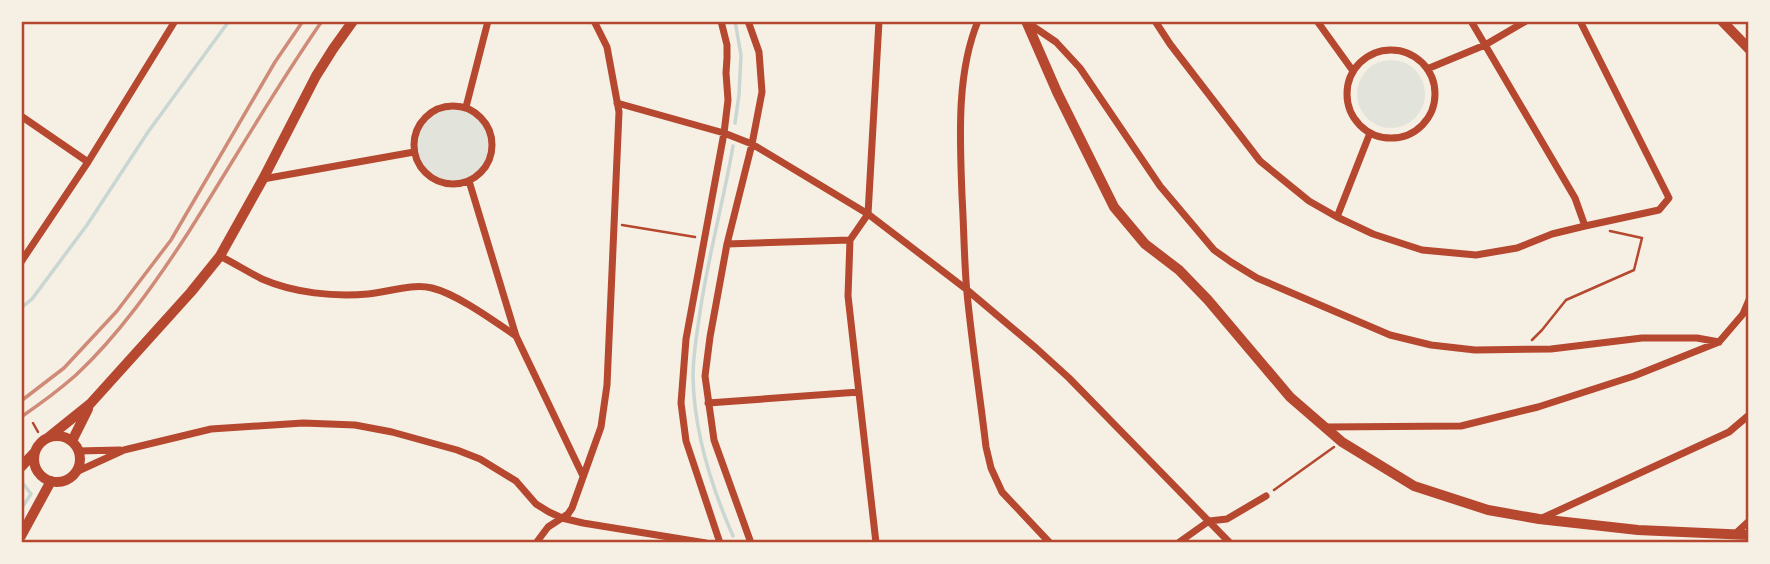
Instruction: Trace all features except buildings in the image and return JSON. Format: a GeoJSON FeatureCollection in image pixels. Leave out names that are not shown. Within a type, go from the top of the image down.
{"type":"FeatureCollection","features":[{"type":"Feature","properties":{"kind":"main road"},"geometry":{"type":"LineString","coordinates":[[21,467],[46,439],[90,404],[220,256],[316,76],[353,21]]}},
{"type":"Feature","properties":{"kind":"main road"},"geometry":{"type":"LineString","coordinates":[[35,452],[34,464],[40,474],[51,481],[64,480],[76,472],[79,465],[75,446],[90,404]]}},
{"type":"Feature","properties":{"kind":"main road"},"geometry":{"type":"LineString","coordinates":[[46,439],[65,437],[75,446]]}},
{"type":"Feature","properties":{"kind":"main road"},"geometry":{"type":"LineString","coordinates":[[21,536],[51,481]]}},
{"type":"Feature","properties":{"kind":"street"},"geometry":{"type":"LineString","coordinates":[[21,262],[88,162],[175,21]]}},
{"type":"Feature","properties":{"kind":"street"},"geometry":{"type":"LineString","coordinates":[[466,107],[488,21]]}},
{"type":"Feature","properties":{"kind":"street"},"geometry":{"type":"LineString","coordinates":[[536,543],[548,527],[568,514],[572,508],[601,427],[607,385],[619,112],[607,47],[594,21]]}},
{"type":"Feature","properties":{"kind":"street"},"geometry":{"type":"LineString","coordinates":[[720,543],[686,441],[681,403],[686,339],[728,100],[727,45],[721,21]]}},
{"type":"Feature","properties":{"kind":"street"},"geometry":{"type":"LineString","coordinates":[[748,21],[759,52],[762,92],[727,244],[705,376],[713,440],[751,543]]}},
{"type":"Feature","properties":{"kind":"street"},"geometry":{"type":"LineString","coordinates":[[876,543],[848,296],[850,240],[868,214],[879,21]]}},
{"type":"Feature","properties":{"kind":"street"},"geometry":{"type":"LineString","coordinates":[[978,21],[969,51],[960,113],[960,148],[966,289],[985,435],[991,468],[1002,492],[1050,543]]}},
{"type":"Feature","properties":{"kind":"street"},"geometry":{"type":"LineString","coordinates":[[1155,21],[1260,161],[1309,201],[1337,218],[1373,234],[1422,250],[1476,255],[1517,248],[1552,234],[1659,211],[1669,198],[1580,21]]}},
{"type":"Feature","properties":{"kind":"street"},"geometry":{"type":"LineString","coordinates":[[1317,21],[1353,71]]}},
{"type":"Feature","properties":{"kind":"street"},"geometry":{"type":"LineString","coordinates":[[1471,21],[1575,198],[1585,226]]}},
{"type":"Feature","properties":{"kind":"street"},"geometry":{"type":"LineString","coordinates":[[1427,69],[1485,45],[1526,21]]}},
{"type":"Feature","properties":{"kind":"street"},"geometry":{"type":"LineString","coordinates":[[1722,21],[1749,49]]}},
{"type":"Feature","properties":{"kind":"street"},"geometry":{"type":"LineString","coordinates":[[1027,22],[1056,42],[1080,68],[1160,186],[1214,250],[1257,278],[1390,335],[1442,346],[1551,349],[1642,338],[1698,338],[1719,342]]}},
{"type":"Feature","properties":{"kind":"street"},"geometry":{"type":"LineString","coordinates":[[1027,22],[1057,92],[1114,207],[1145,244],[1179,270],[1208,300],[1290,397],[1342,442],[1413,486],[1488,510],[1539,519],[1638,530],[1749,535]]}},
{"type":"Feature","properties":{"kind":"street"},"geometry":{"type":"LineString","coordinates":[[1404,51],[1417,58],[1427,69],[1434,82],[1432,112],[1412,133],[1398,138],[1384,138],[1370,133],[1359,124],[1347,99],[1348,84],[1353,71],[1362,60],[1374,53],[1404,51]]}},
{"type":"Feature","properties":{"kind":"street"},"geometry":{"type":"LineString","coordinates":[[617,103],[724,133],[752,144],[868,214],[966,289],[1036,348],[1069,378],[1230,543]]}},
{"type":"Feature","properties":{"kind":"street"},"geometry":{"type":"LineString","coordinates":[[442,106],[466,107],[485,121],[490,132],[491,155],[487,166],[469,181],[457,184],[435,180],[425,173],[418,163],[413,140],[416,129],[432,111],[442,106]]}},
{"type":"Feature","properties":{"kind":"street"},"geometry":{"type":"LineString","coordinates":[[21,116],[88,162]]}},
{"type":"Feature","properties":{"kind":"street"},"geometry":{"type":"LineString","coordinates":[[1337,218],[1370,133]]}},
{"type":"Feature","properties":{"kind":"street"},"geometry":{"type":"LineString","coordinates":[[263,179],[414,152]]}},
{"type":"Feature","properties":{"kind":"street"},"geometry":{"type":"LineString","coordinates":[[469,181],[516,336],[583,476]]}},
{"type":"Feature","properties":{"kind":"street"},"geometry":{"type":"LineString","coordinates":[[727,244],[850,240]]}},
{"type":"Feature","properties":{"kind":"street"},"geometry":{"type":"LineString","coordinates":[[220,256],[264,279],[300,290],[368,294],[418,286],[432,288],[450,294],[516,336]]}},
{"type":"Feature","properties":{"kind":"street"},"geometry":{"type":"LineString","coordinates":[[1325,427],[1461,426],[1538,407],[1634,376],[1719,342],[1743,314],[1749,300]]}},
{"type":"Feature","properties":{"kind":"street"},"geometry":{"type":"LineString","coordinates":[[708,403],[859,392]]}},
{"type":"Feature","properties":{"kind":"street"},"geometry":{"type":"LineString","coordinates":[[1539,519],[1729,432],[1749,415]]}},
{"type":"Feature","properties":{"kind":"street"},"geometry":{"type":"LineString","coordinates":[[76,472],[124,450],[211,429],[303,423],[355,425],[392,432],[480,458],[516,481],[536,504],[562,518],[706,543]]}},
{"type":"Feature","properties":{"kind":"street"},"geometry":{"type":"LineString","coordinates":[[75,446],[124,450]]}},
{"type":"Feature","properties":{"kind":"street"},"geometry":{"type":"LineString","coordinates":[[1178,543],[1209,521],[1227,519],[1266,496]]}},
{"type":"Feature","properties":{"kind":"street"},"geometry":{"type":"LineString","coordinates":[[1735,534],[1749,521]]}},
{"type":"Feature","properties":{"kind":"path"},"geometry":{"type":"LineString","coordinates":[[615,224],[704,238]]}},
{"type":"Feature","properties":{"kind":"path"},"geometry":{"type":"LineString","coordinates":[[1522,349],[1542,330],[1566,300],[1634,270],[1642,238],[1608,231]]}},
{"type":"Feature","properties":{"kind":"path"},"geometry":{"type":"LineString","coordinates":[[33,423],[46,439]]}},
{"type":"Feature","properties":{"kind":"path"},"geometry":{"type":"LineString","coordinates":[[1266,496],[1342,442]]}},
{"type":"Feature","properties":{"kind":"shaded area"},"geometry":{"type":"Polygon","coordinates":[[[1384,60],[1398,60],[1410,65],[1420,75],[1425,94],[1420,113],[1410,123],[1398,128],[1384,128],[1372,123],[1362,113],[1357,101],[1357,87],[1362,75],[1372,65],[1384,60]]]}},
{"type":"Feature","properties":{"kind":"shaded area"},"geometry":{"type":"Polygon","coordinates":[[[446,107],[460,107],[474,113],[484,123],[490,144],[488,158],[474,175],[460,181],[446,181],[432,175],[422,165],[416,151],[416,137],[422,123],[432,113],[446,107]]]}},
{"type":"Feature","properties":{"kind":"waterway"},"geometry":{"type":"LineString","coordinates":[[21,308],[32,299],[87,225],[148,132],[229,21]]}},
{"type":"Feature","properties":{"kind":"waterway"},"geometry":{"type":"LineString","coordinates":[[735,21],[741,55],[735,123]]}},
{"type":"Feature","properties":{"kind":"waterway"},"geometry":{"type":"LineString","coordinates":[[733,146],[702,297],[693,377],[705,458],[733,536]]}},
{"type":"Feature","properties":{"kind":"waterway"},"geometry":{"type":"LineString","coordinates":[[21,481],[31,494],[21,509]]}},
{"type":"Feature","properties":{"kind":"railway"},"geometry":{"type":"LineString","coordinates":[[21,401],[64,368],[117,311],[171,240],[275,62],[303,21]]}},
{"type":"Feature","properties":{"kind":"railway"},"geometry":{"type":"LineString","coordinates":[[21,417],[76,375],[136,307],[188,233],[322,21]]}}]}
